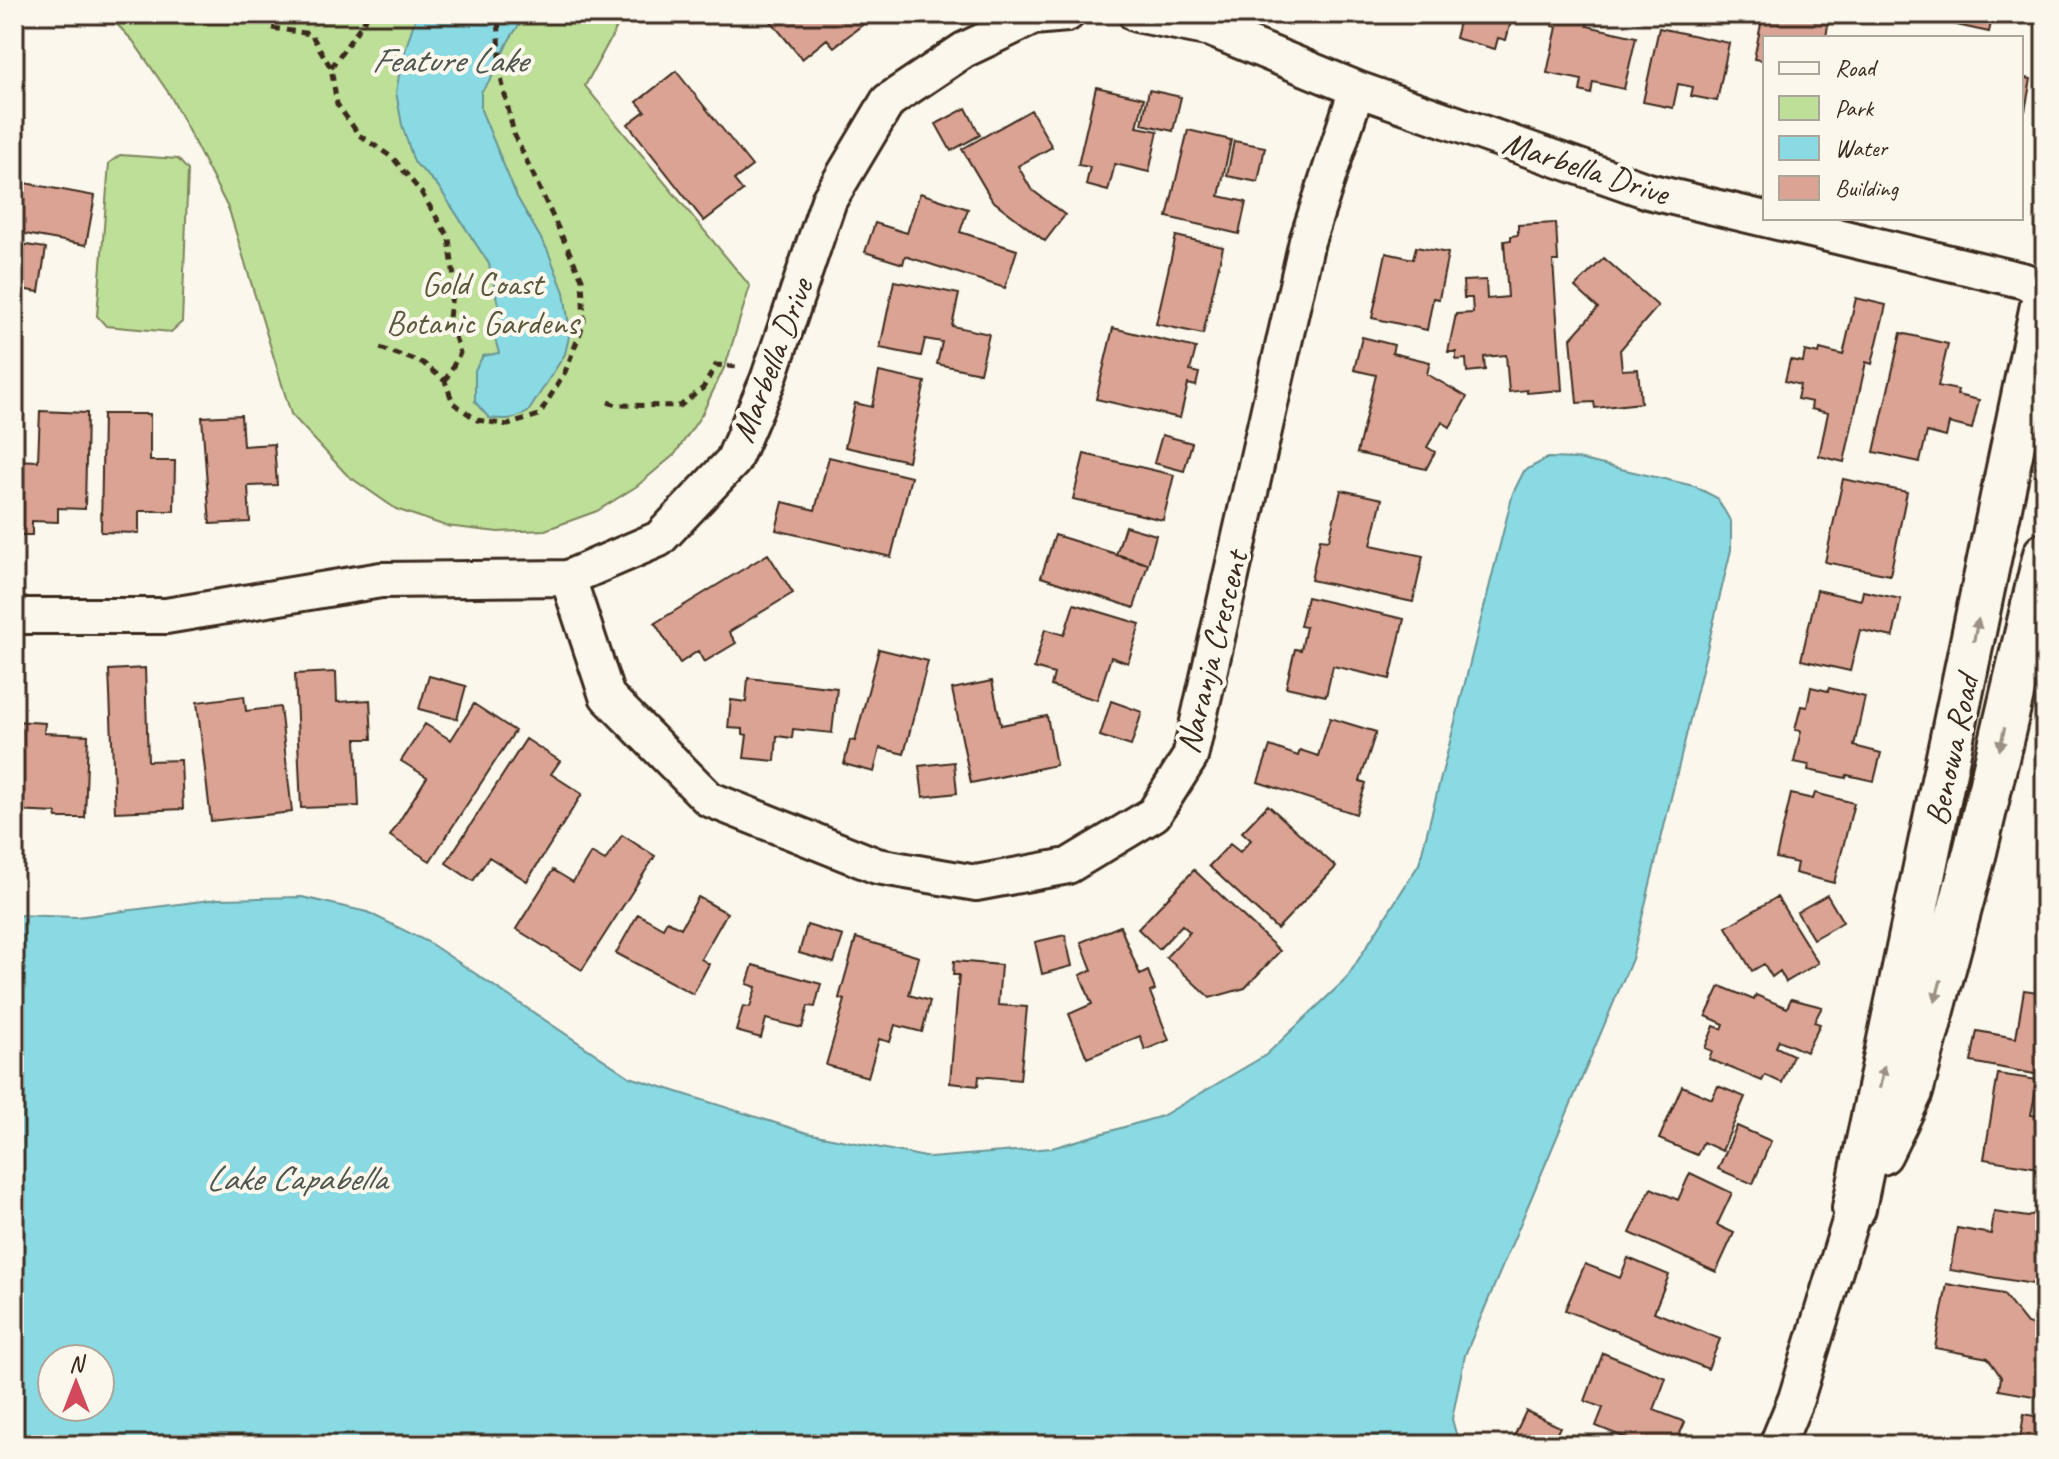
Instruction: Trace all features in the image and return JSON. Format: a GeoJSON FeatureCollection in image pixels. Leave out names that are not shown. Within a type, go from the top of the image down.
{"type":"FeatureCollection","features":[{"type":"Feature","properties":{"kind":"street","name":"Marbella Drive"},"geometry":{"type":"LineString","coordinates":[[14,616],[166,616],[381,580],[568,578],[659,539],[733,461],[768,380],[829,200],[888,101],[964,50],[1033,16],[1067,14]]}},
{"type":"Feature","properties":{"kind":"street","name":"Marbella Drive"},"geometry":{"type":"LineString","coordinates":[[1136,14],[1211,29],[1357,89],[1648,191],[1763,218]]}},
{"type":"Feature","properties":{"kind":"street","name":"Naranja Crescent"},"geometry":{"type":"LineString","coordinates":[[568,578],[607,696],[709,799],[877,866],[976,883],[1068,866],[1154,814],[1190,757],[1307,241],[1357,89]]}},
{"type":"Feature","properties":{"kind":"street","name":"Marbella Drive"},"geometry":{"type":"LineString","coordinates":[[1769,220],[2025,281],[2045,292]]}},
{"type":"Feature","properties":{"kind":"street","name":"Benowa Road"},"geometry":{"type":"LineString","coordinates":[[1777,1445],[1796,1399],[1854,1208],[2045,292]]}},
{"type":"Feature","properties":{"kind":"street","name":"Benowa Road"},"geometry":{"type":"LineString","coordinates":[[1854,1208],[1911,1092],[1975,852],[2045,554]]}},
{"type":"Feature","properties":{"kind":"path"},"geometry":{"type":"LineString","coordinates":[[331,68],[369,14]]}},
{"type":"Feature","properties":{"kind":"path"},"geometry":{"type":"LineString","coordinates":[[380,348],[423,363],[445,381],[453,403],[477,420],[508,425],[539,415],[565,372],[584,323],[582,279],[514,134],[501,78],[498,14]]}},
{"type":"Feature","properties":{"kind":"path"},"geometry":{"type":"LineString","coordinates":[[272,28],[311,34],[331,68],[337,104],[359,135],[393,158],[421,192],[449,238],[454,278],[449,318],[460,353],[445,381]]}},
{"type":"Feature","properties":{"kind":"path"},"geometry":{"type":"LineString","coordinates":[[608,402],[616,405],[680,406],[703,388],[716,365],[738,367]]}},
{"type":"Feature","properties":{"kind":"green space","name":"Gold Coast Botanic Gardens"},"geometry":{"type":"Polygon","coordinates":[[[107,14],[624,14],[585,86],[750,286],[726,364],[702,414],[675,454],[637,486],[597,511],[545,530],[498,532],[446,526],[396,509],[347,475],[291,414],[229,210],[170,95],[133,41],[107,14]]]}},
{"type":"Feature","properties":{"kind":"green space"},"geometry":{"type":"Polygon","coordinates":[[[120,155],[178,159],[188,170],[182,322],[171,332],[106,326],[97,316],[109,163],[120,155]]]}},
{"type":"Feature","properties":{"kind":"water","name":"Feature Lake"},"geometry":{"type":"Polygon","coordinates":[[[419,14],[526,14],[481,92],[481,110],[517,197],[547,249],[564,292],[570,332],[565,354],[528,412],[513,418],[489,418],[475,402],[475,370],[483,356],[499,353],[495,339],[501,317],[489,264],[438,186],[414,162],[402,125],[396,92],[401,64],[419,14]]]}},
{"type":"Feature","properties":{"kind":"water","name":"Lake Capabella"},"geometry":{"type":"Polygon","coordinates":[[[1548,458],[1578,459],[1694,486],[1717,498],[1731,522],[1731,550],[1632,959],[1465,1355],[1452,1419],[1459,1445],[14,1445],[14,915],[77,917],[218,899],[302,897],[367,912],[428,942],[630,1077],[807,1133],[930,1158],[1052,1148],[1162,1116],[1266,1055],[1346,979],[1419,864],[1513,493],[1524,471],[1548,458]]]}},
{"type":"Feature","properties":{"kind":"building"},"geometry":{"type":"Polygon","coordinates":[[[765,14],[860,14],[866,22],[834,47],[827,39],[802,59],[765,14]]]}},
{"type":"Feature","properties":{"kind":"building"},"geometry":{"type":"Polygon","coordinates":[[[1461,14],[1513,14],[1506,40],[1498,38],[1495,49],[1455,38],[1461,14]]]}},
{"type":"Feature","properties":{"kind":"building"},"geometry":{"type":"Polygon","coordinates":[[[1554,14],[1589,14],[1587,26],[1636,37],[1624,89],[1593,82],[1591,94],[1580,91],[1582,80],[1547,73],[1557,27],[1552,26],[1554,14]]]}},
{"type":"Feature","properties":{"kind":"building"},"geometry":{"type":"Polygon","coordinates":[[[1763,14],[1808,14],[1829,18],[1826,36],[1763,36],[1763,61],[1754,59],[1763,14]]]}},
{"type":"Feature","properties":{"kind":"building"},"geometry":{"type":"Polygon","coordinates":[[[1954,14],[1993,14],[1989,32],[1952,24],[1954,14]]]}},
{"type":"Feature","properties":{"kind":"building"},"geometry":{"type":"Polygon","coordinates":[[[1659,28],[1729,43],[1717,101],[1691,96],[1693,87],[1678,84],[1673,108],[1643,102],[1659,28]]]}},
{"type":"Feature","properties":{"kind":"building"},"geometry":{"type":"Polygon","coordinates":[[[676,71],[752,166],[734,180],[743,191],[704,221],[628,124],[645,111],[637,102],[676,71]]]}},
{"type":"Feature","properties":{"kind":"building"},"geometry":{"type":"Polygon","coordinates":[[[2023,77],[2031,79],[2023,111],[2023,77]]]}},
{"type":"Feature","properties":{"kind":"building"},"geometry":{"type":"Polygon","coordinates":[[[1096,87],[1144,98],[1137,127],[1158,131],[1149,172],[1115,164],[1108,191],[1086,185],[1090,167],[1078,165],[1096,87]]]}},
{"type":"Feature","properties":{"kind":"building"},"geometry":{"type":"Polygon","coordinates":[[[1149,90],[1181,97],[1173,131],[1142,124],[1149,90]]]}},
{"type":"Feature","properties":{"kind":"building"},"geometry":{"type":"Polygon","coordinates":[[[966,108],[980,135],[951,151],[936,124],[966,108]]]}},
{"type":"Feature","properties":{"kind":"building"},"geometry":{"type":"Polygon","coordinates":[[[1031,110],[1052,147],[1018,166],[1031,189],[1065,215],[1045,241],[992,200],[962,149],[1031,110]]]}},
{"type":"Feature","properties":{"kind":"building"},"geometry":{"type":"Polygon","coordinates":[[[1188,130],[1231,140],[1219,196],[1246,202],[1239,234],[1167,217],[1188,130]]]}},
{"type":"Feature","properties":{"kind":"building"},"geometry":{"type":"Polygon","coordinates":[[[1234,141],[1265,147],[1258,182],[1227,176],[1234,141]]]}},
{"type":"Feature","properties":{"kind":"building"},"geometry":{"type":"Polygon","coordinates":[[[14,181],[95,196],[86,245],[14,232],[14,181]]]}},
{"type":"Feature","properties":{"kind":"building"},"geometry":{"type":"Polygon","coordinates":[[[920,193],[968,209],[960,232],[1017,250],[1005,288],[905,256],[903,264],[865,252],[875,223],[907,233],[920,193]]]}},
{"type":"Feature","properties":{"kind":"building"},"geometry":{"type":"Polygon","coordinates":[[[1556,223],[1558,261],[1553,261],[1562,390],[1509,392],[1506,355],[1484,357],[1485,370],[1467,372],[1466,359],[1456,360],[1456,352],[1448,352],[1456,314],[1473,313],[1472,298],[1464,298],[1463,281],[1486,280],[1487,299],[1508,297],[1504,241],[1518,235],[1518,225],[1556,223]]]}},
{"type":"Feature","properties":{"kind":"building"},"geometry":{"type":"Polygon","coordinates":[[[1176,236],[1223,247],[1203,334],[1156,324],[1176,236]]]}},
{"type":"Feature","properties":{"kind":"building"},"geometry":{"type":"Polygon","coordinates":[[[14,243],[46,248],[39,292],[14,288],[14,243]]]}},
{"type":"Feature","properties":{"kind":"building"},"geometry":{"type":"Polygon","coordinates":[[[1416,247],[1448,253],[1439,299],[1433,298],[1427,330],[1372,318],[1386,253],[1413,259],[1416,247]]]}},
{"type":"Feature","properties":{"kind":"building"},"geometry":{"type":"Polygon","coordinates":[[[1604,258],[1658,306],[1620,350],[1622,370],[1638,369],[1641,403],[1595,408],[1594,402],[1577,403],[1571,338],[1598,308],[1575,287],[1604,258]]]}},
{"type":"Feature","properties":{"kind":"building"},"geometry":{"type":"Polygon","coordinates":[[[894,281],[959,294],[952,326],[989,334],[980,373],[937,364],[942,342],[925,339],[921,356],[880,348],[894,281]]]}},
{"type":"Feature","properties":{"kind":"building"},"geometry":{"type":"Polygon","coordinates":[[[1856,298],[1886,305],[1872,364],[1866,362],[1844,462],[1819,456],[1828,413],[1811,409],[1812,402],[1797,399],[1800,385],[1785,381],[1790,360],[1803,362],[1805,351],[1819,354],[1820,349],[1843,355],[1856,298]]]}},
{"type":"Feature","properties":{"kind":"building"},"geometry":{"type":"Polygon","coordinates":[[[1113,328],[1196,348],[1190,371],[1199,373],[1196,386],[1188,384],[1180,418],[1096,399],[1113,328]]]}},
{"type":"Feature","properties":{"kind":"building"},"geometry":{"type":"Polygon","coordinates":[[[1901,333],[1948,344],[1938,386],[1958,390],[1957,395],[1979,400],[1972,429],[1949,423],[1946,437],[1927,432],[1920,462],[1874,452],[1901,333]]]}},
{"type":"Feature","properties":{"kind":"building"},"geometry":{"type":"Polygon","coordinates":[[[1362,337],[1394,345],[1392,353],[1430,362],[1427,374],[1467,397],[1450,427],[1442,422],[1427,447],[1435,452],[1426,469],[1357,453],[1376,375],[1354,370],[1362,337]]]}},
{"type":"Feature","properties":{"kind":"building"},"geometry":{"type":"Polygon","coordinates":[[[879,372],[925,382],[908,461],[845,447],[855,403],[872,407],[879,372]]]}},
{"type":"Feature","properties":{"kind":"building"},"geometry":{"type":"Polygon","coordinates":[[[40,411],[87,413],[85,509],[58,508],[58,522],[32,521],[32,535],[14,535],[14,460],[38,461],[40,411]]]}},
{"type":"Feature","properties":{"kind":"building"},"geometry":{"type":"Polygon","coordinates":[[[103,414],[150,414],[150,461],[175,461],[174,511],[139,511],[139,533],[101,532],[103,414]]]}},
{"type":"Feature","properties":{"kind":"building"},"geometry":{"type":"Polygon","coordinates":[[[241,415],[243,446],[274,444],[277,485],[248,486],[250,522],[210,524],[202,417],[241,415]]]}},
{"type":"Feature","properties":{"kind":"building"},"geometry":{"type":"Polygon","coordinates":[[[1162,435],[1192,443],[1184,471],[1154,463],[1162,435]]]}},
{"type":"Feature","properties":{"kind":"building"},"geometry":{"type":"Polygon","coordinates":[[[1084,454],[1174,475],[1163,520],[1073,499],[1084,454]]]}},
{"type":"Feature","properties":{"kind":"building"},"geometry":{"type":"Polygon","coordinates":[[[829,457],[911,477],[891,557],[776,530],[783,502],[815,510],[829,457]]]}},
{"type":"Feature","properties":{"kind":"building"},"geometry":{"type":"Polygon","coordinates":[[[1843,479],[1907,492],[1890,575],[1825,562],[1843,479]]]}},
{"type":"Feature","properties":{"kind":"building"},"geometry":{"type":"Polygon","coordinates":[[[1341,490],[1382,499],[1371,545],[1423,556],[1413,602],[1311,580],[1320,539],[1329,540],[1341,490]]]}},
{"type":"Feature","properties":{"kind":"building"},"geometry":{"type":"Polygon","coordinates":[[[1125,526],[1156,535],[1148,564],[1116,555],[1125,526]]]}},
{"type":"Feature","properties":{"kind":"building"},"geometry":{"type":"Polygon","coordinates":[[[1055,535],[1148,564],[1134,608],[1041,577],[1055,535]]]}},
{"type":"Feature","properties":{"kind":"building"},"geometry":{"type":"Polygon","coordinates":[[[768,554],[793,593],[729,632],[736,643],[704,662],[698,651],[680,663],[655,623],[768,554]]]}},
{"type":"Feature","properties":{"kind":"building"},"geometry":{"type":"Polygon","coordinates":[[[1817,590],[1861,600],[1863,591],[1901,599],[1893,637],[1860,630],[1850,671],[1801,660],[1817,590]]]}},
{"type":"Feature","properties":{"kind":"building"},"geometry":{"type":"Polygon","coordinates":[[[1307,597],[1404,619],[1390,679],[1333,666],[1326,696],[1286,687],[1295,649],[1301,650],[1306,627],[1300,626],[1307,597]]]}},
{"type":"Feature","properties":{"kind":"building"},"geometry":{"type":"Polygon","coordinates":[[[1074,604],[1140,624],[1128,663],[1111,657],[1097,700],[1051,686],[1054,674],[1034,668],[1045,629],[1064,635],[1074,604]]]}},
{"type":"Feature","properties":{"kind":"building"},"geometry":{"type":"Polygon","coordinates":[[[879,649],[928,661],[904,754],[880,748],[874,772],[844,764],[850,740],[855,741],[879,649]]]}},
{"type":"Feature","properties":{"kind":"building"},"geometry":{"type":"Polygon","coordinates":[[[145,668],[148,761],[181,760],[183,809],[115,812],[109,670],[145,668]]]}},
{"type":"Feature","properties":{"kind":"building"},"geometry":{"type":"Polygon","coordinates":[[[336,672],[337,702],[370,700],[372,739],[356,739],[359,806],[301,808],[295,674],[336,672]]]}},
{"type":"Feature","properties":{"kind":"building"},"geometry":{"type":"Polygon","coordinates":[[[429,676],[466,686],[457,719],[419,709],[429,676]]]}},
{"type":"Feature","properties":{"kind":"building"},"geometry":{"type":"Polygon","coordinates":[[[748,678],[837,688],[832,733],[793,729],[792,738],[777,736],[775,761],[744,758],[747,735],[743,734],[743,729],[728,728],[731,700],[746,702],[748,678]]]}},
{"type":"Feature","properties":{"kind":"building"},"geometry":{"type":"Polygon","coordinates":[[[992,681],[1001,725],[1047,716],[1056,765],[971,783],[952,689],[992,681]]]}},
{"type":"Feature","properties":{"kind":"building"},"geometry":{"type":"Polygon","coordinates":[[[1811,687],[1865,697],[1854,746],[1881,753],[1874,781],[1808,770],[1809,765],[1794,762],[1801,731],[1795,730],[1801,706],[1807,707],[1811,687]]]}},
{"type":"Feature","properties":{"kind":"building"},"geometry":{"type":"Polygon","coordinates":[[[244,696],[246,711],[280,707],[292,812],[211,821],[197,702],[244,696]]]}},
{"type":"Feature","properties":{"kind":"building"},"geometry":{"type":"Polygon","coordinates":[[[1111,701],[1142,712],[1131,746],[1100,736],[1111,701]]]}},
{"type":"Feature","properties":{"kind":"building"},"geometry":{"type":"Polygon","coordinates":[[[474,704],[515,731],[430,861],[390,836],[427,777],[401,761],[425,724],[451,740],[474,704]]]}},
{"type":"Feature","properties":{"kind":"building"},"geometry":{"type":"Polygon","coordinates":[[[1330,718],[1376,732],[1360,781],[1366,783],[1356,814],[1258,782],[1270,746],[1298,756],[1300,750],[1318,756],[1330,718]]]}},
{"type":"Feature","properties":{"kind":"building"},"geometry":{"type":"Polygon","coordinates":[[[14,721],[45,723],[44,733],[88,735],[85,818],[56,818],[57,813],[14,811],[14,721]]]}},
{"type":"Feature","properties":{"kind":"building"},"geometry":{"type":"Polygon","coordinates":[[[526,739],[560,761],[551,774],[582,794],[527,881],[489,857],[473,881],[446,863],[526,739]]]}},
{"type":"Feature","properties":{"kind":"building"},"geometry":{"type":"Polygon","coordinates":[[[2045,739],[2045,777],[2035,774],[2045,739]]]}},
{"type":"Feature","properties":{"kind":"building"},"geometry":{"type":"Polygon","coordinates":[[[954,762],[957,793],[923,797],[919,766],[954,762]]]}},
{"type":"Feature","properties":{"kind":"building"},"geometry":{"type":"Polygon","coordinates":[[[1815,793],[1854,803],[1834,883],[1795,873],[1797,863],[1776,858],[1791,794],[1813,799],[1815,793]]]}},
{"type":"Feature","properties":{"kind":"building"},"geometry":{"type":"Polygon","coordinates":[[[1268,805],[1336,867],[1277,929],[1209,866],[1230,844],[1240,852],[1251,840],[1242,832],[1268,805]]]}},
{"type":"Feature","properties":{"kind":"building"},"geometry":{"type":"Polygon","coordinates":[[[622,835],[655,856],[582,970],[516,929],[553,870],[573,882],[591,853],[605,861],[622,835]]]}},
{"type":"Feature","properties":{"kind":"building"},"geometry":{"type":"Polygon","coordinates":[[[1194,870],[1280,951],[1245,988],[1210,998],[1166,957],[1190,932],[1182,925],[1159,949],[1138,929],[1194,870]]]}},
{"type":"Feature","properties":{"kind":"building"},"geometry":{"type":"Polygon","coordinates":[[[1827,895],[1843,922],[1813,939],[1797,912],[1827,895]]]}},
{"type":"Feature","properties":{"kind":"building"},"geometry":{"type":"Polygon","coordinates":[[[698,897],[727,913],[701,959],[709,964],[693,994],[616,953],[638,914],[663,928],[667,921],[681,928],[698,897]]]}},
{"type":"Feature","properties":{"kind":"building"},"geometry":{"type":"Polygon","coordinates":[[[1777,897],[1818,963],[1786,982],[1780,971],[1772,977],[1764,964],[1752,971],[1726,927],[1777,897]]]}},
{"type":"Feature","properties":{"kind":"building"},"geometry":{"type":"Polygon","coordinates":[[[807,925],[843,936],[834,963],[799,953],[807,925]]]}},
{"type":"Feature","properties":{"kind":"building"},"geometry":{"type":"Polygon","coordinates":[[[1120,926],[1140,975],[1148,971],[1155,990],[1150,992],[1169,1040],[1145,1050],[1140,1036],[1087,1058],[1069,1014],[1092,1004],[1080,975],[1092,970],[1081,942],[1120,926]]]}},
{"type":"Feature","properties":{"kind":"building"},"geometry":{"type":"Polygon","coordinates":[[[1065,935],[1072,966],[1042,974],[1035,942],[1065,935]]]}},
{"type":"Feature","properties":{"kind":"building"},"geometry":{"type":"Polygon","coordinates":[[[856,938],[919,957],[909,995],[930,1001],[922,1032],[895,1025],[890,1042],[879,1039],[868,1077],[826,1065],[845,1000],[839,998],[856,938]]]}},
{"type":"Feature","properties":{"kind":"building"},"geometry":{"type":"Polygon","coordinates":[[[954,961],[1001,965],[998,1005],[1027,1007],[1020,1080],[979,1076],[978,1086],[950,1083],[959,975],[953,975],[954,961]]]}},
{"type":"Feature","properties":{"kind":"building"},"geometry":{"type":"Polygon","coordinates":[[[753,965],[821,984],[815,1007],[808,1006],[802,1028],[766,1019],[761,1038],[736,1031],[743,1006],[750,1007],[756,987],[747,984],[753,965]]]}},
{"type":"Feature","properties":{"kind":"building"},"geometry":{"type":"Polygon","coordinates":[[[1720,986],[1754,1000],[1756,995],[1787,1008],[1791,999],[1822,1007],[1814,1022],[1820,1024],[1806,1052],[1779,1040],[1776,1047],[1793,1055],[1782,1083],[1765,1075],[1762,1081],[1709,1059],[1712,1051],[1705,1048],[1714,1026],[1722,1029],[1724,1024],[1706,1016],[1720,986]]]}},
{"type":"Feature","properties":{"kind":"building"},"geometry":{"type":"Polygon","coordinates":[[[2024,990],[2045,993],[2045,1076],[1971,1062],[1977,1031],[2016,1038],[2024,990]]]}},
{"type":"Feature","properties":{"kind":"building"},"geometry":{"type":"Polygon","coordinates":[[[1998,1074],[2038,1080],[2031,1115],[2045,1117],[2045,1169],[1984,1159],[1998,1074]]]}},
{"type":"Feature","properties":{"kind":"building"},"geometry":{"type":"Polygon","coordinates":[[[1682,1086],[1712,1099],[1718,1086],[1745,1097],[1722,1151],[1703,1142],[1697,1155],[1659,1139],[1682,1086]]]}},
{"type":"Feature","properties":{"kind":"building"},"geometry":{"type":"Polygon","coordinates":[[[1737,1126],[1771,1141],[1753,1184],[1718,1169],[1737,1126]]]}},
{"type":"Feature","properties":{"kind":"building"},"geometry":{"type":"Polygon","coordinates":[[[1690,1173],[1732,1193],[1717,1225],[1734,1233],[1716,1272],[1630,1233],[1651,1188],[1678,1200],[1690,1173]]]}},
{"type":"Feature","properties":{"kind":"building"},"geometry":{"type":"Polygon","coordinates":[[[2045,1207],[2045,1286],[1950,1270],[1957,1228],[1991,1234],[1994,1212],[2028,1217],[2045,1207]]]}},
{"type":"Feature","properties":{"kind":"building"},"geometry":{"type":"Polygon","coordinates":[[[1628,1258],[1669,1275],[1654,1312],[1720,1339],[1708,1369],[1565,1310],[1585,1264],[1620,1278],[1628,1258]]]}},
{"type":"Feature","properties":{"kind":"building"},"geometry":{"type":"Polygon","coordinates":[[[1947,1284],[2003,1294],[2027,1324],[2045,1326],[2045,1398],[1999,1390],[2001,1377],[1988,1358],[1935,1348],[1947,1284]]]}},
{"type":"Feature","properties":{"kind":"building"},"geometry":{"type":"Polygon","coordinates":[[[1603,1353],[1666,1378],[1654,1410],[1685,1422],[1675,1445],[1643,1445],[1596,1426],[1603,1408],[1585,1401],[1603,1353]]]}},
{"type":"Feature","properties":{"kind":"building"},"geometry":{"type":"Polygon","coordinates":[[[1526,1411],[1560,1427],[1551,1445],[1510,1445],[1526,1411]]]}},
{"type":"Feature","properties":{"kind":"building"},"geometry":{"type":"Polygon","coordinates":[[[2024,1414],[2045,1418],[2045,1445],[2019,1445],[2024,1414]]]}}]}
